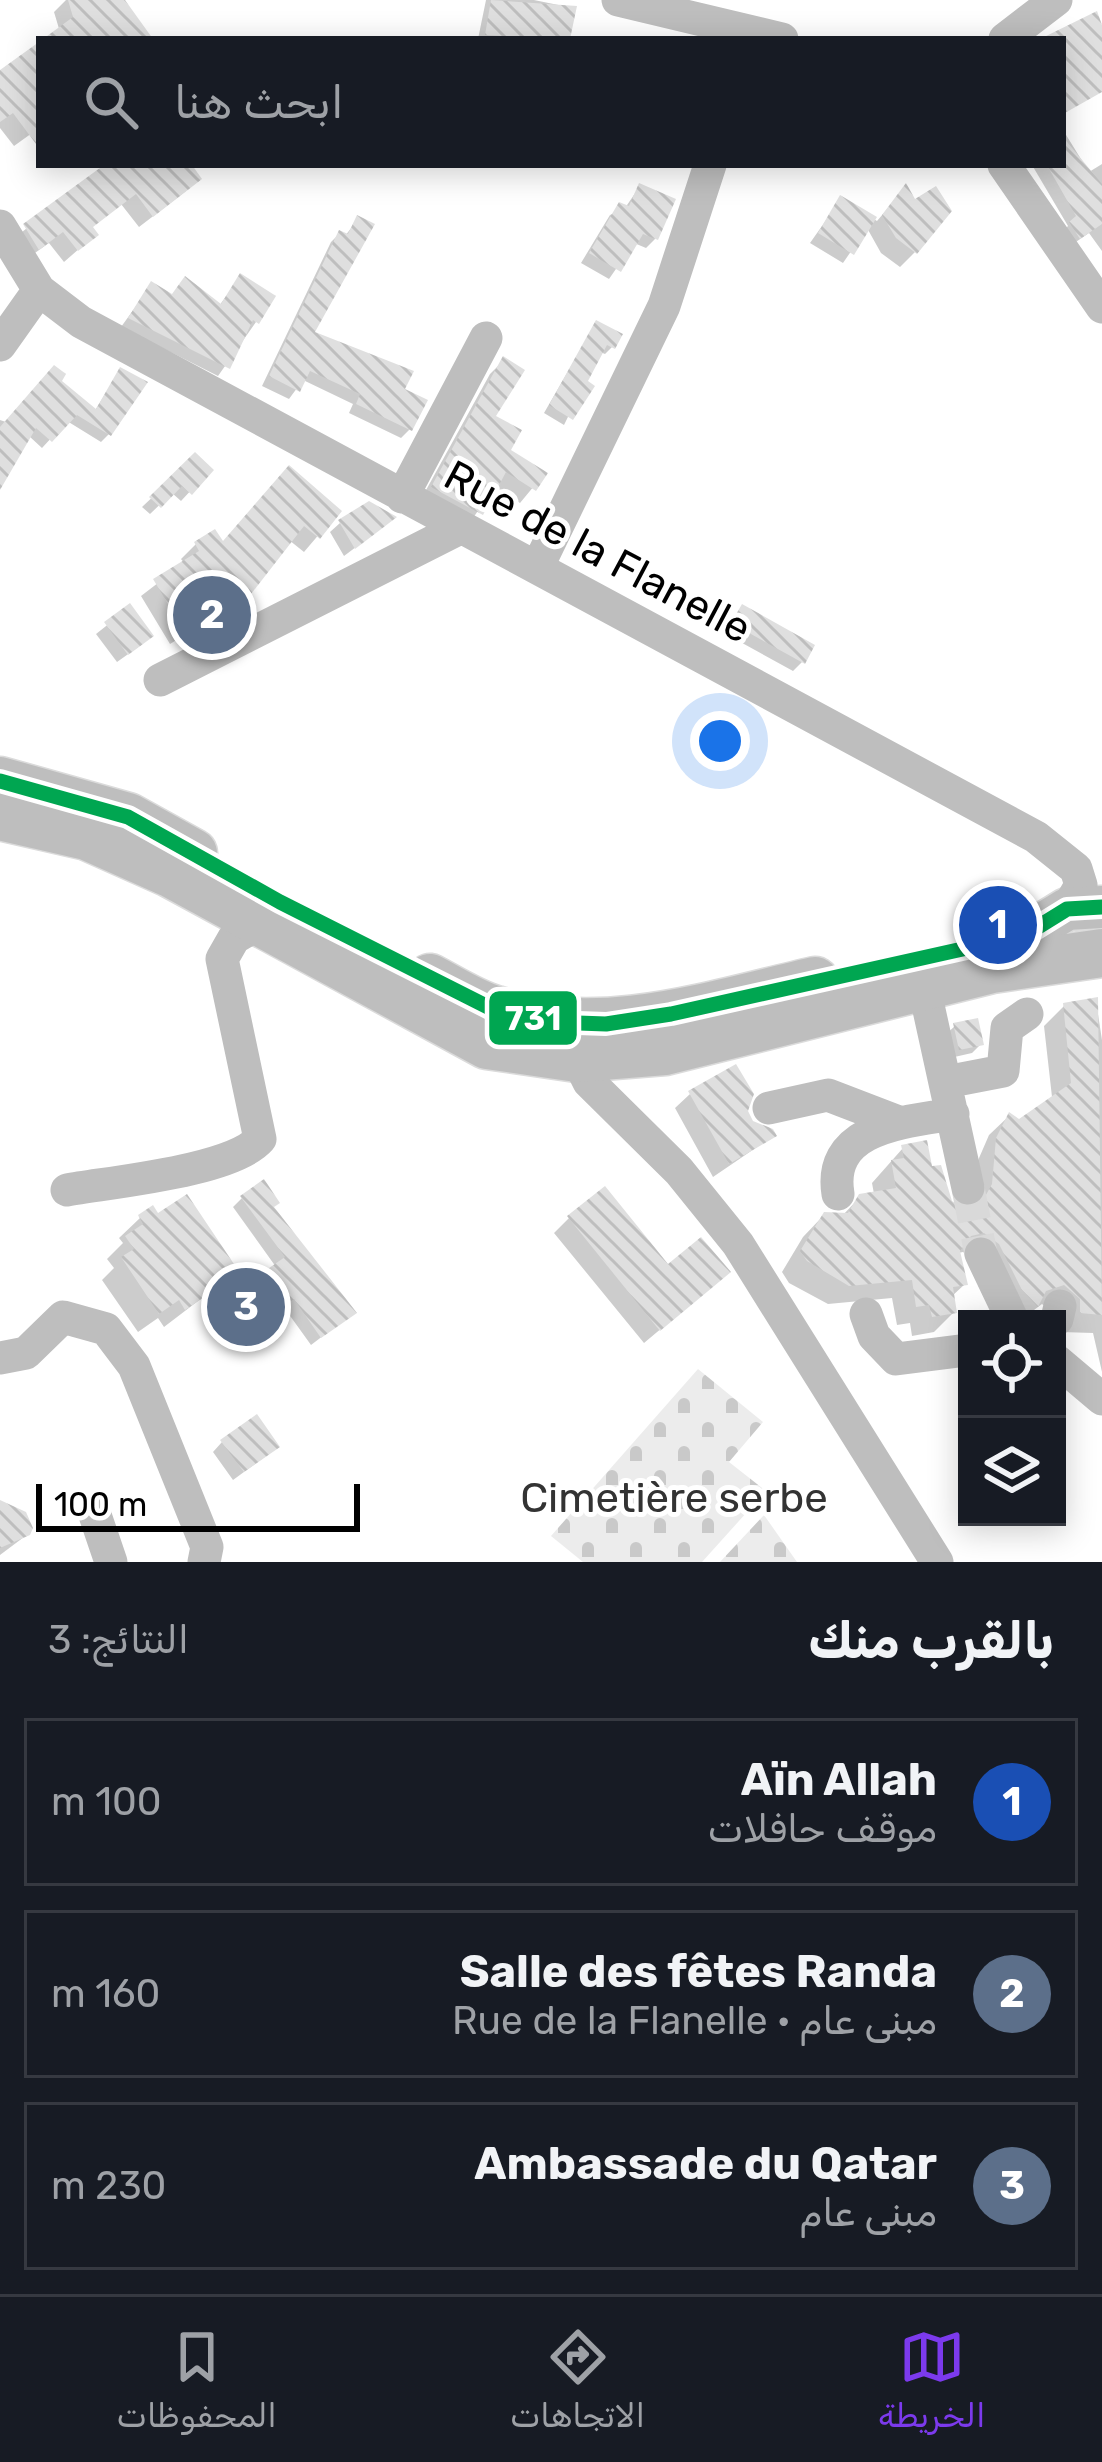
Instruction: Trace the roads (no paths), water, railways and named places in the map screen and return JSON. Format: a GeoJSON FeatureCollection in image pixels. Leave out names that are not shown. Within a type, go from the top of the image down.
{"type":"FeatureCollection","features":[{"type":"Feature","properties":{"kind":"highway"},"geometry":{"type":"LineString","coordinates":[[0,781],[128,817],[280,902],[492,1010],[550,1022],[606,1024],[1027,949],[1102,953]]}},
{"type":"Feature","properties":{"kind":"highway"},"geometry":{"type":"LineString","coordinates":[[0,815],[87,836],[170,873],[487,1045],[577,1058],[665,1052],[924,987],[1027,949],[1091,901]]}},
{"type":"Feature","properties":{"kind":"main road"},"geometry":{"type":"LineString","coordinates":[[1027,949],[1102,974]]}},
{"type":"Feature","properties":{"kind":"street"},"geometry":{"type":"LineString","coordinates":[[618,0],[758,36]]}},
{"type":"Feature","properties":{"kind":"street"},"geometry":{"type":"LineString","coordinates":[[1009,36],[1056,0]]}},
{"type":"Feature","properties":{"kind":"street"},"geometry":{"type":"LineString","coordinates":[[537,568],[664,306],[709,168]]}},
{"type":"Feature","properties":{"kind":"street"},"geometry":{"type":"LineString","coordinates":[[1006,168],[1102,307]]}},
{"type":"Feature","properties":{"kind":"street"},"geometry":{"type":"LineString","coordinates":[[0,226],[39,290],[0,345]]}},
{"type":"Feature","properties":{"kind":"street","name":"Rue de la Flanelle"},"geometry":{"type":"LineString","coordinates":[[39,290],[81,322],[1036,837],[1076,869],[1091,901]]}},
{"type":"Feature","properties":{"kind":"street"},"geometry":{"type":"LineString","coordinates":[[402,496],[486,338]]}},
{"type":"Feature","properties":{"kind":"street"},"geometry":{"type":"LineString","coordinates":[[160,680],[460,528]]}},
{"type":"Feature","properties":{"kind":"street"},"geometry":{"type":"LineString","coordinates":[[67,1190],[227,1159],[260,1139],[222,959],[234,938],[258,924]]}},
{"type":"Feature","properties":{"kind":"street"},"geometry":{"type":"LineString","coordinates":[[924,987],[968,1188]]}},
{"type":"Feature","properties":{"kind":"street"},"geometry":{"type":"LineString","coordinates":[[838,1194],[836,1171],[855,1140],[902,1123],[1003,1071],[1006,1028],[1027,1014]]}},
{"type":"Feature","properties":{"kind":"street"},"geometry":{"type":"LineString","coordinates":[[577,1058],[589,1082],[679,1171],[738,1244],[937,1562]]}},
{"type":"Feature","properties":{"kind":"street"},"geometry":{"type":"LineString","coordinates":[[770,1108],[828,1095],[902,1123]]}},
{"type":"Feature","properties":{"kind":"street"},"geometry":{"type":"LineString","coordinates":[[981,1254],[1008,1310]]}},
{"type":"Feature","properties":{"kind":"street"},"geometry":{"type":"LineString","coordinates":[[866,1314],[874,1336],[896,1359],[920,1360],[958,1352]]}},
{"type":"Feature","properties":{"kind":"street"},"geometry":{"type":"LineString","coordinates":[[0,1358],[26,1352],[63,1317],[106,1329],[134,1366],[207,1546],[204,1562]]}},
{"type":"Feature","properties":{"kind":"street"},"geometry":{"type":"LineString","coordinates":[[1066,1368],[1102,1399]]}},
{"type":"Feature","properties":{"kind":"street"},"geometry":{"type":"LineString","coordinates":[[95,1515],[112,1562]]}},
{"type":"Feature","properties":{"kind":"tunnel"},"geometry":{"type":"LineString","coordinates":[[968,1188],[981,1254]]}},
{"type":"Feature","properties":{"kind":"place","name":"Salle des fêtes Randa"},"geometry":{"type":"Point","coordinates":[212,615]}},
{"type":"Feature","properties":{"kind":"place","name":"Aïn Allah"},"geometry":{"type":"Point","coordinates":[998,925]}},
{"type":"Feature","properties":{"kind":"place","name":"Ambassade du Qatar"},"geometry":{"type":"Point","coordinates":[246,1307]}},
{"type":"Feature","properties":{"kind":"park label","name":"Cimetière serbe"},"geometry":{"type":"Point","coordinates":[674,1497]}}]}
